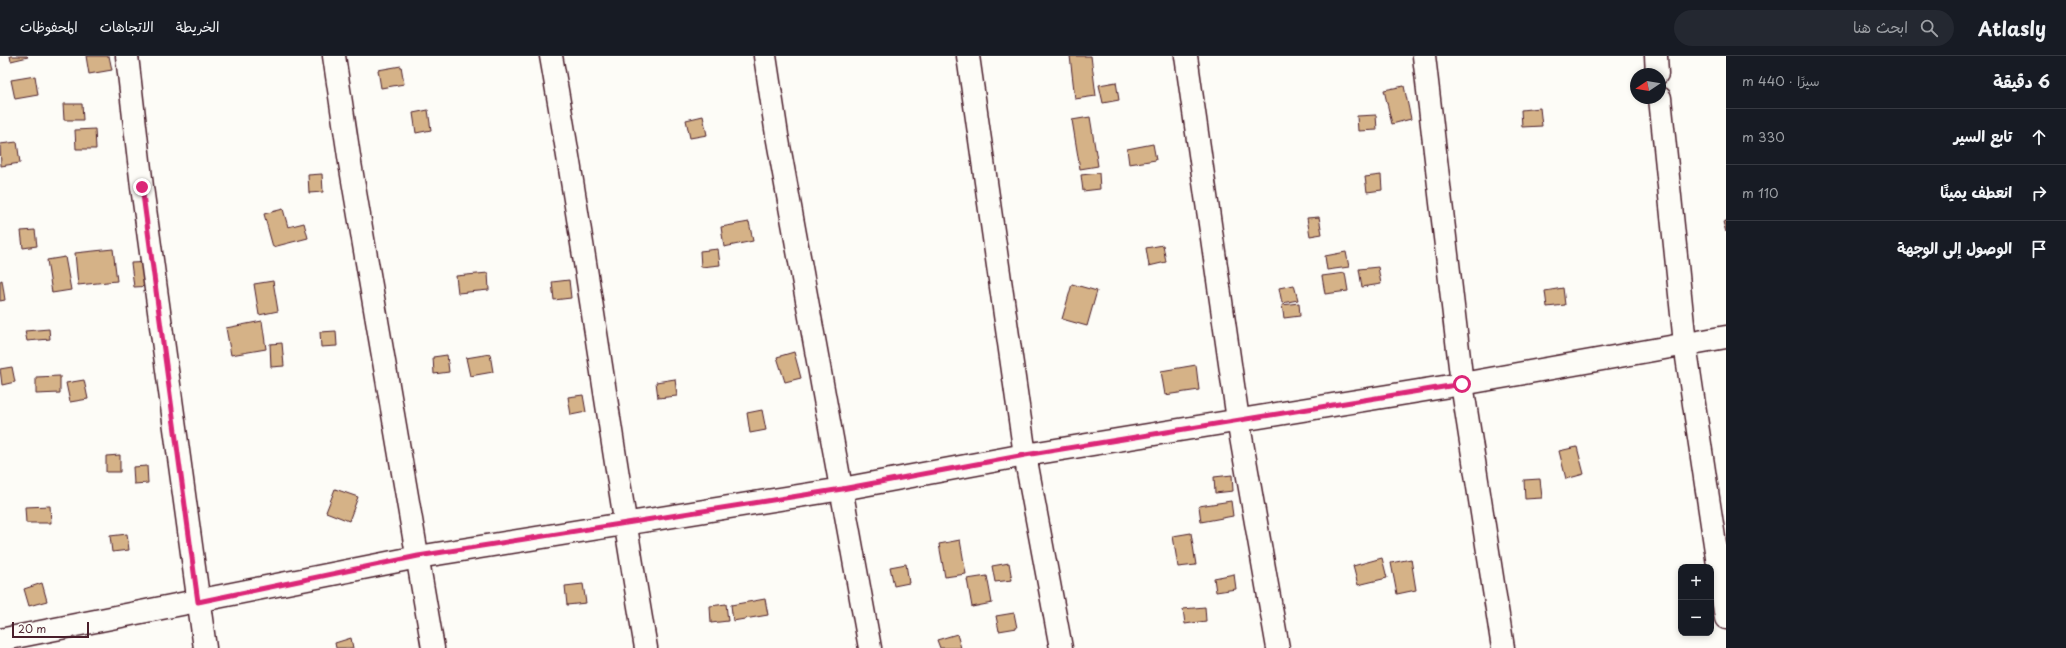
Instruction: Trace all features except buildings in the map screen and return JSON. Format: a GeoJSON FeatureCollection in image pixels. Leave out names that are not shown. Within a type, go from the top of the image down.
{"type":"FeatureCollection","features":[{"type":"Feature","properties":{"kind":"street"},"geometry":{"type":"LineString","coordinates":[[127,56],[142,187],[205,648]]}},
{"type":"Feature","properties":{"kind":"street"},"geometry":{"type":"LineString","coordinates":[[334,56],[352,171],[433,648]]}},
{"type":"Feature","properties":{"kind":"street"},"geometry":{"type":"LineString","coordinates":[[552,56],[569,156],[625,524],[646,648]]}},
{"type":"Feature","properties":{"kind":"street"},"geometry":{"type":"LineString","coordinates":[[765,56],[870,648]]}},
{"type":"Feature","properties":{"kind":"street"},"geometry":{"type":"LineString","coordinates":[[968,56],[1025,455],[1062,648]]}},
{"type":"Feature","properties":{"kind":"street"},"geometry":{"type":"LineString","coordinates":[[1186,56],[1238,420],[1278,648]]}},
{"type":"Feature","properties":{"kind":"street"},"geometry":{"type":"LineString","coordinates":[[1424,56],[1462,384],[1503,648]]}},
{"type":"Feature","properties":{"kind":"street"},"geometry":{"type":"LineString","coordinates":[[1656,56],[1657,68]]}},
{"type":"Feature","properties":{"kind":"street"},"geometry":{"type":"LineString","coordinates":[[1661,104],[1685,344],[1726,618]]}},
{"type":"Feature","properties":{"kind":"street"},"geometry":{"type":"LineString","coordinates":[[0,640],[198,602],[418,556],[842,489],[1025,455],[1462,384],[1726,337]]}},
{"type":"Feature","properties":{"kind":"route"},"geometry":{"type":"LineString","coordinates":[[142,187],[198,602],[418,556],[842,489],[1025,455],[1462,384]]}}]}
